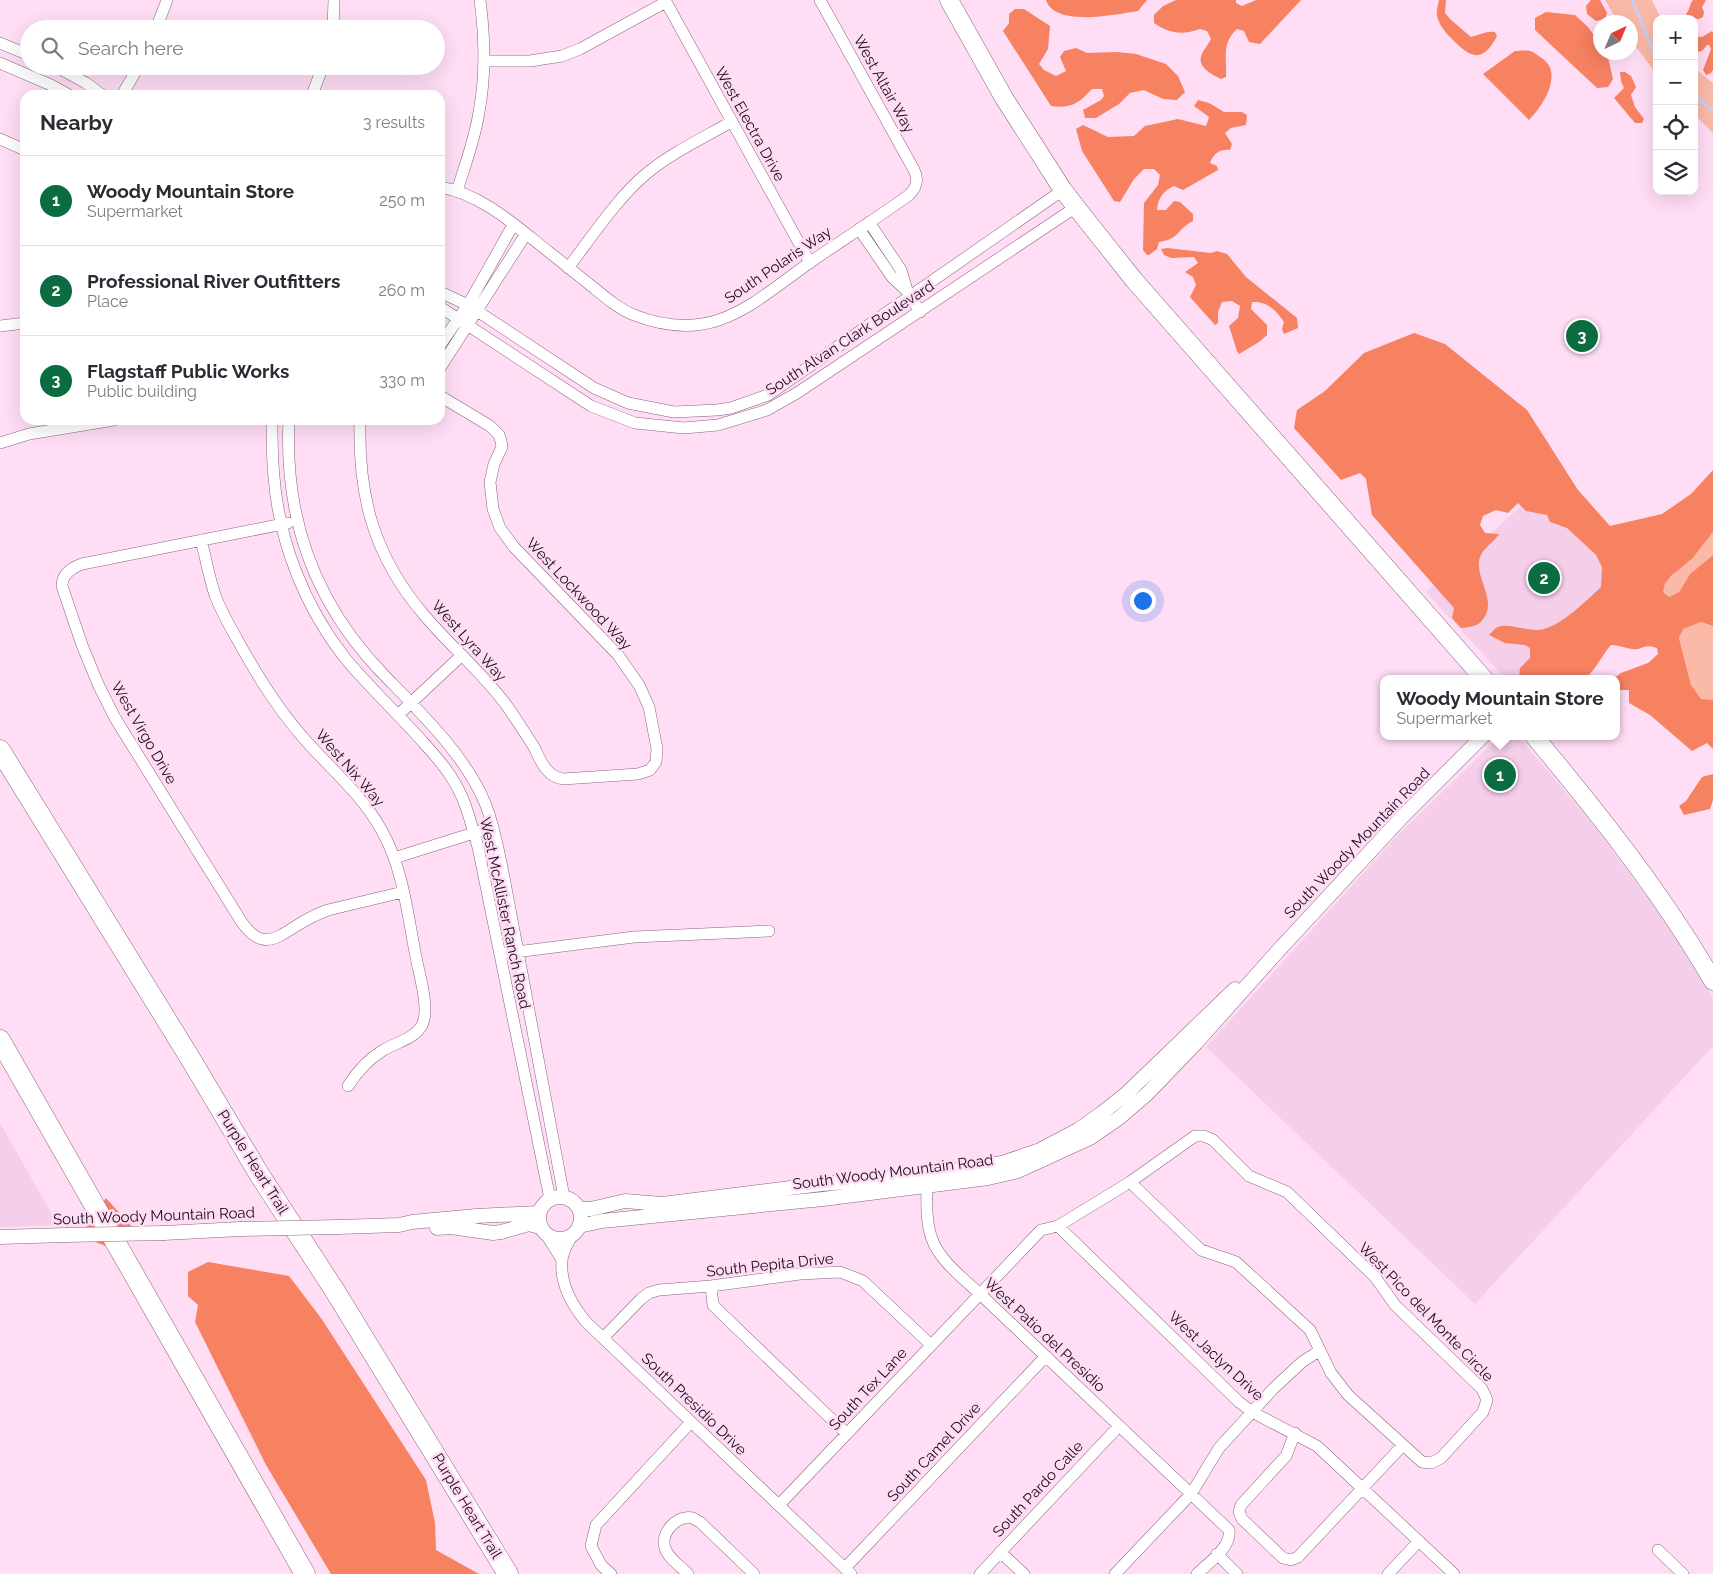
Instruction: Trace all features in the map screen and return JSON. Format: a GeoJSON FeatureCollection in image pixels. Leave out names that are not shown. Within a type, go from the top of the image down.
{"type":"FeatureCollection","features":[{"type":"Feature","properties":{"kind":"highway","name":"Purple Heart Trail"},"geometry":{"type":"LineString","coordinates":[[0,750],[190,1058],[259,1174],[335,1291],[508,1574]]}},
{"type":"Feature","properties":{"kind":"highway"},"geometry":{"type":"LineString","coordinates":[[0,1040],[305,1574]]}},
{"type":"Feature","properties":{"kind":"main road"},"geometry":{"type":"LineString","coordinates":[[949,0],[1004,98],[1076,207],[1134,280],[1480,675]]}},
{"type":"Feature","properties":{"kind":"main road"},"geometry":{"type":"LineString","coordinates":[[1537,740],[1581,792],[1647,878],[1713,982]]}},
{"type":"Feature","properties":{"kind":"street"},"geometry":{"type":"LineString","coordinates":[[159,20],[167,0]]}},
{"type":"Feature","properties":{"kind":"street"},"geometry":{"type":"LineString","coordinates":[[333,20],[334,0]]}},
{"type":"Feature","properties":{"kind":"street"},"geometry":{"type":"LineString","coordinates":[[457,191],[475,133],[479,113],[485,61],[484,29],[480,0]]}},
{"type":"Feature","properties":{"kind":"street","name":"West Altair Way"},"geometry":{"type":"LineString","coordinates":[[820,0],[914,170],[917,184]]}},
{"type":"Feature","properties":{"kind":"street"},"geometry":{"type":"LineString","coordinates":[[485,61],[530,61],[562,56],[580,49],[665,1]]}},
{"type":"Feature","properties":{"kind":"street","name":"West Electra Drive"},"geometry":{"type":"LineString","coordinates":[[665,1],[810,262]]}},
{"type":"Feature","properties":{"kind":"street"},"geometry":{"type":"LineString","coordinates":[[0,43],[20,51]]}},
{"type":"Feature","properties":{"kind":"street"},"geometry":{"type":"LineString","coordinates":[[0,63],[20,72]]}},
{"type":"Feature","properties":{"kind":"street"},"geometry":{"type":"LineString","coordinates":[[28,75],[60,90]]}},
{"type":"Feature","properties":{"kind":"street"},"geometry":{"type":"LineString","coordinates":[[71,75],[95,90]]}},
{"type":"Feature","properties":{"kind":"street"},"geometry":{"type":"LineString","coordinates":[[125,90],[134,75]]}},
{"type":"Feature","properties":{"kind":"street"},"geometry":{"type":"LineString","coordinates":[[314,90],[320,75]]}},
{"type":"Feature","properties":{"kind":"street"},"geometry":{"type":"LineString","coordinates":[[568,268],[630,189],[642,178],[665,160],[731,122]]}},
{"type":"Feature","properties":{"kind":"street"},"geometry":{"type":"LineString","coordinates":[[0,139],[20,148]]}},
{"type":"Feature","properties":{"kind":"street","name":"South Polaris Way"},"geometry":{"type":"LineString","coordinates":[[445,188],[457,191],[488,207],[627,312],[656,322],[681,325],[703,324],[738,313],[909,195],[917,184]]}},
{"type":"Feature","properties":{"kind":"street","name":"South Alvan Clark Boulevard"},"geometry":{"type":"LineString","coordinates":[[445,294],[472,308],[594,388],[628,403],[674,412],[731,408],[768,395],[909,294],[1063,190]]}},
{"type":"Feature","properties":{"kind":"street","name":"South Alvan Clark Boulevard"},"geometry":{"type":"LineString","coordinates":[[445,310],[591,406],[636,422],[684,428],[718,425],[767,410],[798,393],[1076,207]]}},
{"type":"Feature","properties":{"kind":"street"},"geometry":{"type":"LineString","coordinates":[[445,358],[513,225]]}},
{"type":"Feature","properties":{"kind":"street"},"geometry":{"type":"LineString","coordinates":[[864,225],[892,276],[909,294],[920,312]]}},
{"type":"Feature","properties":{"kind":"street"},"geometry":{"type":"LineString","coordinates":[[472,308],[526,234]]}},
{"type":"Feature","properties":{"kind":"street"},"geometry":{"type":"LineString","coordinates":[[445,340],[463,323]]}},
{"type":"Feature","properties":{"kind":"street"},"geometry":{"type":"LineString","coordinates":[[0,326],[20,324]]}},
{"type":"Feature","properties":{"kind":"street","name":"West Lockwood Way"},"geometry":{"type":"LineString","coordinates":[[445,399],[490,426],[502,440],[502,447],[494,464],[490,482],[492,504],[498,523],[514,547],[610,646],[636,679],[653,721],[657,756],[652,767]]}},
{"type":"Feature","properties":{"kind":"street"},"geometry":{"type":"LineString","coordinates":[[0,443],[29,434],[84,425]]}},
{"type":"Feature","properties":{"kind":"street","name":"West McAllister Ranch Road"},"geometry":{"type":"LineString","coordinates":[[272,425],[274,478],[282,524],[293,563],[316,614],[331,638],[362,678],[437,758],[453,779],[464,802],[474,833],[557,1198]]}},
{"type":"Feature","properties":{"kind":"street","name":"West McAllister Ranch Road"},"geometry":{"type":"LineString","coordinates":[[289,425],[288,463],[292,497],[297,521],[312,566],[322,588],[345,628],[363,652],[411,702],[458,757],[474,781],[493,827],[518,952],[557,1198]]}},
{"type":"Feature","properties":{"kind":"street","name":"West Lyra Way"},"geometry":{"type":"LineString","coordinates":[[360,425],[362,483],[374,531],[384,554],[410,598],[502,699],[526,734],[545,768],[553,776],[563,779],[638,774],[646,772],[652,767]]}},
{"type":"Feature","properties":{"kind":"street","name":"West Virgo Drive"},"geometry":{"type":"LineString","coordinates":[[297,521],[82,564],[70,570],[63,578],[62,586],[82,645],[115,718],[241,922],[251,934],[264,940],[278,938],[323,911],[403,892]]}},
{"type":"Feature","properties":{"kind":"street","name":"West Nix Way"},"geometry":{"type":"LineString","coordinates":[[202,540],[216,596],[226,620],[269,695],[307,742],[352,788],[374,817],[392,850],[403,892],[420,976],[425,1018],[423,1025],[414,1034],[382,1051],[363,1065],[348,1086]]}},
{"type":"Feature","properties":{"kind":"street"},"geometry":{"type":"LineString","coordinates":[[398,715],[462,655]]}},
{"type":"Feature","properties":{"kind":"street","name":"South Woody Mountain Road"},"geometry":{"type":"LineString","coordinates":[[580,1210],[625,1201],[662,1204],[822,1184],[988,1178],[1018,1171],[1090,1138],[1119,1118],[1147,1094],[1215,1023],[1277,952],[1403,816],[1479,740]]}},
{"type":"Feature","properties":{"kind":"street"},"geometry":{"type":"LineString","coordinates":[[394,858],[493,827]]}},
{"type":"Feature","properties":{"kind":"street"},"geometry":{"type":"LineString","coordinates":[[500,954],[634,937],[769,931]]}},
{"type":"Feature","properties":{"kind":"street","name":"West Pico del Monte Circle"},"geometry":{"type":"LineString","coordinates":[[980,1294],[1041,1230],[1058,1226],[1130,1182],[1195,1136],[1204,1136],[1213,1140],[1249,1176],[1287,1192],[1374,1277],[1395,1305],[1482,1390],[1487,1400],[1483,1412],[1441,1458],[1431,1464],[1422,1462],[1348,1395],[1330,1373],[1319,1352],[1312,1332],[1236,1262],[1201,1250],[1130,1182]]}},
{"type":"Feature","properties":{"kind":"street","name":"South Woody Mountain Road"},"geometry":{"type":"LineString","coordinates":[[575,1230],[602,1221],[927,1181]]}},
{"type":"Feature","properties":{"kind":"street","name":"West Patio del Presidio"},"geometry":{"type":"LineString","coordinates":[[927,1181],[929,1229],[932,1241],[940,1254],[1229,1530],[1230,1536],[1227,1543],[1217,1554]]}},
{"type":"Feature","properties":{"kind":"street"},"geometry":{"type":"LineString","coordinates":[[542,1224],[559,1239],[575,1230],[580,1210],[570,1200],[557,1198],[544,1203],[542,1224],[562,1260]]}},
{"type":"Feature","properties":{"kind":"street","name":"South Woody Mountain Road"},"geometry":{"type":"LineString","coordinates":[[0,1237],[399,1225],[476,1216],[542,1224]]}},
{"type":"Feature","properties":{"kind":"street","name":"West Jaclyn Drive"},"geometry":{"type":"LineString","coordinates":[[1058,1226],[1239,1402],[1252,1412],[1317,1446],[1454,1574]]}},
{"type":"Feature","properties":{"kind":"street","name":"South Presidio Drive"},"geometry":{"type":"LineString","coordinates":[[575,1230],[562,1260],[564,1281],[569,1298],[576,1310],[586,1322],[848,1571]]}},
{"type":"Feature","properties":{"kind":"street","name":"South Pepita Drive"},"geometry":{"type":"LineString","coordinates":[[603,1338],[641,1299],[649,1293],[659,1290],[711,1286],[800,1274],[840,1272],[863,1281],[931,1345]]}},
{"type":"Feature","properties":{"kind":"street"},"geometry":{"type":"LineString","coordinates":[[711,1286],[713,1305],[847,1434]]}},
{"type":"Feature","properties":{"kind":"street","name":"South Tex Lane"},"geometry":{"type":"LineString","coordinates":[[779,1505],[980,1294]]}},
{"type":"Feature","properties":{"kind":"street"},"geometry":{"type":"LineString","coordinates":[[1116,1574],[1191,1494],[1219,1448],[1273,1389],[1302,1362],[1319,1352]]}},
{"type":"Feature","properties":{"kind":"street","name":"South Camel Drive"},"geometry":{"type":"LineString","coordinates":[[848,1571],[1046,1356]]}},
{"type":"Feature","properties":{"kind":"street"},"geometry":{"type":"LineString","coordinates":[[611,1574],[601,1565],[591,1546],[596,1525],[691,1422]]}},
{"type":"Feature","properties":{"kind":"street","name":"South Pardo Calle"},"geometry":{"type":"LineString","coordinates":[[980,1574],[1119,1426]]}},
{"type":"Feature","properties":{"kind":"street"},"geometry":{"type":"LineString","coordinates":[[1295,1433],[1286,1456],[1241,1505],[1239,1512],[1242,1519],[1284,1558],[1291,1560],[1298,1556],[1403,1445]]}},
{"type":"Feature","properties":{"kind":"street"},"geometry":{"type":"LineString","coordinates":[[688,1574],[668,1555],[664,1546],[666,1534],[672,1524],[684,1518],[692,1518],[700,1522],[754,1574]]}},
{"type":"Feature","properties":{"kind":"street"},"geometry":{"type":"LineString","coordinates":[[1388,1574],[1419,1541]]}},
{"type":"Feature","properties":{"kind":"street"},"geometry":{"type":"LineString","coordinates":[[1658,1550],[1683,1574]]}},
{"type":"Feature","properties":{"kind":"street"},"geometry":{"type":"LineString","coordinates":[[1000,1552],[1024,1574]]}},
{"type":"Feature","properties":{"kind":"street"},"geometry":{"type":"LineString","coordinates":[[1198,1574],[1217,1554],[1237,1574]]}},
{"type":"Feature","properties":{"kind":"shaded area"},"geometry":{"type":"Polygon","coordinates":[[[1046,0],[1147,0],[1138,11],[1102,16],[1074,17],[1061,14],[1052,9],[1046,0]]]}},
{"type":"Feature","properties":{"kind":"shaded area"},"geometry":{"type":"Polygon","coordinates":[[[1176,0],[1236,0],[1236,3],[1242,6],[1256,0],[1301,0],[1260,44],[1249,42],[1244,31],[1237,29],[1227,46],[1226,77],[1221,79],[1207,71],[1202,65],[1201,57],[1211,39],[1207,31],[1200,29],[1182,33],[1165,29],[1154,23],[1154,15],[1163,6],[1176,0]]]}},
{"type":"Feature","properties":{"kind":"shaded area"},"geometry":{"type":"Polygon","coordinates":[[[1439,0],[1446,0],[1445,13],[1471,37],[1495,32],[1497,36],[1487,51],[1482,54],[1471,54],[1450,37],[1441,26],[1437,16],[1439,0]]]}},
{"type":"Feature","properties":{"kind":"shaded area"},"geometry":{"type":"Polygon","coordinates":[[[1591,0],[1600,0],[1606,15],[1593,15],[1593,19],[1587,14],[1586,6],[1591,0]]]}},
{"type":"Feature","properties":{"kind":"shaded area"},"geometry":{"type":"Polygon","coordinates":[[[1605,0],[1652,0],[1659,15],[1653,15],[1653,70],[1638,49],[1638,15],[1614,15],[1605,0]]]}},
{"type":"Feature","properties":{"kind":"shaded area"},"geometry":{"type":"Polygon","coordinates":[[[1693,0],[1706,0],[1702,7],[1703,17],[1698,19],[1698,15],[1686,15],[1693,0]]]}},
{"type":"Feature","properties":{"kind":"shaded area"},"geometry":{"type":"Polygon","coordinates":[[[1015,9],[1024,9],[1050,26],[1048,49],[1039,64],[1044,70],[1056,76],[1066,71],[1060,57],[1064,51],[1076,48],[1087,53],[1117,52],[1136,54],[1166,64],[1178,76],[1185,92],[1177,100],[1163,99],[1144,90],[1130,93],[1119,104],[1096,118],[1085,118],[1083,110],[1101,100],[1104,96],[1102,89],[1092,89],[1079,101],[1069,106],[1051,106],[1003,31],[1009,23],[1009,14],[1015,9]]]}},
{"type":"Feature","properties":{"kind":"shaded area"},"geometry":{"type":"Polygon","coordinates":[[[1546,12],[1575,15],[1588,27],[1593,34],[1593,60],[1609,60],[1613,79],[1608,87],[1597,88],[1535,30],[1535,18],[1546,12]]]}},
{"type":"Feature","properties":{"kind":"shaded area"},"geometry":{"type":"Polygon","coordinates":[[[1712,31],[1713,33],[1713,70],[1706,75],[1703,70],[1711,49],[1707,45],[1702,51],[1698,52],[1698,36],[1702,37],[1712,31]]]}},
{"type":"Feature","properties":{"kind":"shaded area"},"geometry":{"type":"Polygon","coordinates":[[[1515,51],[1533,52],[1547,63],[1551,71],[1550,88],[1546,97],[1529,120],[1483,74],[1515,51]]]}},
{"type":"Feature","properties":{"kind":"shaded area"},"geometry":{"type":"Polygon","coordinates":[[[1698,71],[1713,83],[1713,133],[1698,118],[1698,71]]]}},
{"type":"Feature","properties":{"kind":"shaded area"},"geometry":{"type":"Polygon","coordinates":[[[1620,72],[1625,72],[1631,76],[1636,87],[1631,95],[1635,107],[1644,119],[1642,123],[1635,123],[1614,98],[1624,88],[1620,72]]]}},
{"type":"Feature","properties":{"kind":"shaded area"},"geometry":{"type":"Polygon","coordinates":[[[1198,100],[1209,103],[1224,112],[1242,112],[1247,115],[1246,125],[1231,128],[1225,133],[1232,144],[1230,150],[1218,152],[1210,163],[1217,166],[1218,170],[1183,190],[1174,186],[1162,195],[1157,210],[1166,210],[1174,201],[1180,202],[1193,214],[1193,221],[1171,239],[1159,242],[1157,249],[1147,255],[1143,250],[1144,203],[1158,185],[1160,175],[1154,169],[1144,169],[1134,179],[1120,202],[1114,201],[1082,151],[1076,129],[1083,125],[1108,137],[1134,136],[1145,126],[1178,119],[1206,126],[1209,117],[1194,106],[1198,100]]]}},
{"type":"Feature","properties":{"kind":"shaded area"},"geometry":{"type":"Polygon","coordinates":[[[1161,249],[1211,253],[1217,251],[1227,254],[1246,277],[1297,318],[1298,328],[1284,334],[1282,329],[1284,322],[1274,310],[1262,303],[1252,302],[1251,309],[1267,325],[1267,335],[1239,354],[1229,326],[1238,318],[1240,306],[1232,301],[1222,302],[1218,312],[1218,323],[1215,325],[1190,297],[1196,285],[1193,277],[1185,272],[1198,263],[1194,257],[1171,258],[1164,255],[1161,249]]]}},
{"type":"Feature","properties":{"kind":"shaded area"},"geometry":{"type":"Polygon","coordinates":[[[1414,333],[1445,344],[1527,410],[1578,490],[1610,526],[1662,514],[1691,494],[1713,470],[1713,532],[1693,558],[1671,576],[1665,584],[1663,592],[1669,597],[1679,592],[1690,574],[1713,555],[1713,626],[1701,622],[1683,629],[1679,638],[1691,685],[1701,699],[1713,700],[1713,749],[1707,743],[1692,751],[1650,715],[1629,703],[1629,690],[1620,690],[1620,675],[1618,675],[1648,663],[1658,654],[1657,648],[1648,646],[1629,649],[1611,645],[1589,675],[1519,675],[1520,668],[1530,658],[1530,648],[1525,645],[1505,643],[1489,635],[1496,628],[1502,626],[1538,630],[1551,626],[1574,611],[1601,587],[1602,567],[1596,555],[1567,528],[1550,522],[1547,515],[1526,511],[1518,503],[1508,513],[1496,510],[1483,516],[1480,525],[1485,533],[1499,534],[1484,550],[1479,562],[1479,569],[1487,597],[1487,611],[1484,618],[1477,625],[1471,627],[1461,628],[1452,618],[1454,608],[1372,515],[1366,479],[1360,473],[1341,480],[1294,428],[1297,410],[1325,391],[1364,353],[1414,333]]]}},
{"type":"Feature","properties":{"kind":"shaded area"},"geometry":{"type":"Polygon","coordinates":[[[1541,488],[1628,584],[1529,675],[1502,675],[1426,592],[1541,488]]]}},
{"type":"Feature","properties":{"kind":"shaded area"},"geometry":{"type":"Polygon","coordinates":[[[1713,532],[1713,555],[1690,574],[1679,592],[1669,597],[1663,592],[1668,581],[1694,557],[1713,532]]]}},
{"type":"Feature","properties":{"kind":"shaded area"},"geometry":{"type":"Polygon","coordinates":[[[1701,622],[1713,626],[1713,700],[1701,700],[1691,685],[1679,637],[1683,629],[1701,622]]]}},
{"type":"Feature","properties":{"kind":"shaded area"},"geometry":{"type":"Polygon","coordinates":[[[1496,740],[1520,740],[1590,821],[1657,910],[1713,999],[1713,1046],[1475,1304],[1206,1047],[1396,837],[1496,740]]]}},
{"type":"Feature","properties":{"kind":"shaded area"},"geometry":{"type":"Polygon","coordinates":[[[1713,774],[1713,800],[1710,809],[1684,815],[1679,806],[1686,801],[1702,777],[1713,774]]]}},
{"type":"Feature","properties":{"kind":"shaded area"},"geometry":{"type":"Polygon","coordinates":[[[0,1123],[58,1225],[0,1227],[0,1123]]]}},
{"type":"Feature","properties":{"kind":"shaded area"},"geometry":{"type":"Polygon","coordinates":[[[106,1198],[132,1227],[116,1250],[80,1236],[106,1198]]]}},
{"type":"Feature","properties":{"kind":"shaded area"},"geometry":{"type":"Polygon","coordinates":[[[208,1262],[289,1276],[321,1318],[426,1480],[435,1523],[436,1550],[479,1574],[331,1574],[266,1465],[195,1322],[198,1305],[188,1296],[188,1272],[208,1262]]]}},
{"type":"Feature","properties":{"kind":"waterway"},"geometry":{"type":"LineString","coordinates":[[1632,0],[1653,50]]}},
{"type":"Feature","properties":{"kind":"waterway"},"geometry":{"type":"LineString","coordinates":[[1698,98],[1713,111]]}},
{"type":"Feature","properties":{"kind":"place","name":"Flagstaff Public Works"},"geometry":{"type":"Point","coordinates":[1582,336]}},
{"type":"Feature","properties":{"kind":"place","name":"Professional River Outfitters"},"geometry":{"type":"Point","coordinates":[1544,578]}},
{"type":"Feature","properties":{"kind":"place","name":"Woody Mountain Store"},"geometry":{"type":"Point","coordinates":[1500,775]}}]}
